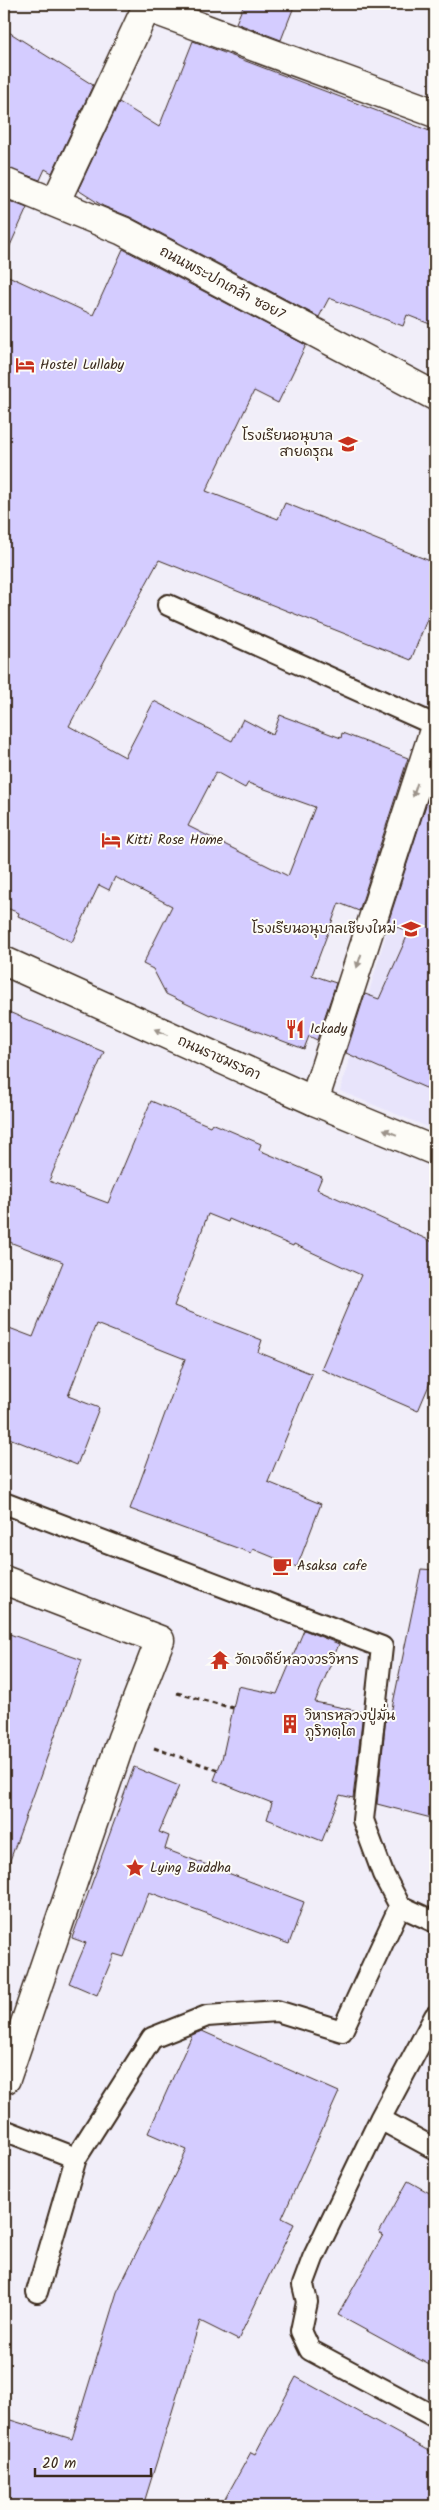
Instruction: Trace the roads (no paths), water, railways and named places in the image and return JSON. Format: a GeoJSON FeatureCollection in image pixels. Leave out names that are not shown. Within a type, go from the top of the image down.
{"type":"FeatureCollection","features":[{"type":"Feature","properties":{"kind":"street"},"geometry":{"type":"LineString","coordinates":[[56,203],[147,6],[435,113]]}},
{"type":"Feature","properties":{"kind":"street","name":"ถนนพระปกเกล้า ซอย7"},"geometry":{"type":"LineString","coordinates":[[4,182],[123,230],[435,396]]}},
{"type":"Feature","properties":{"kind":"street"},"geometry":{"type":"LineString","coordinates":[[314,1101],[435,726]]}},
{"type":"Feature","properties":{"kind":"street","name":"ถนนราชมรรคา"},"geometry":{"type":"LineString","coordinates":[[4,961],[314,1101],[435,1151]]}},
{"type":"Feature","properties":{"kind":"street"},"geometry":{"type":"LineString","coordinates":[[4,1580],[160,1640],[122,1738],[6,2079],[4,2078]]}},
{"type":"Feature","properties":{"kind":"lane"},"geometry":{"type":"LineString","coordinates":[[168,605],[435,726]]}},
{"type":"Feature","properties":{"kind":"lane"},"geometry":{"type":"LineString","coordinates":[[4,1503],[382,1647],[363,1820],[382,1874],[400,1906],[435,1922]]}},
{"type":"Feature","properties":{"kind":"lane"},"geometry":{"type":"LineString","coordinates":[[37,2292],[76,2158],[152,2038],[207,2016],[276,2011],[342,2031],[400,1906]]}},
{"type":"Feature","properties":{"kind":"lane"},"geometry":{"type":"LineString","coordinates":[[435,2016],[380,2119],[314,2258],[303,2285],[307,2302],[301,2331],[310,2350],[435,2417]]}},
{"type":"Feature","properties":{"kind":"lane"},"geometry":{"type":"LineString","coordinates":[[380,2119],[435,2149]]}},
{"type":"Feature","properties":{"kind":"lane"},"geometry":{"type":"LineString","coordinates":[[4,2130],[76,2158]]}},
{"type":"Feature","properties":{"kind":"place","name":"Hostel Lullaby"},"geometry":{"type":"Point","coordinates":[25,365]}},
{"type":"Feature","properties":{"kind":"place","name":"โรงเรียนอนุบาล สายดรุณ"},"geometry":{"type":"Point","coordinates":[348,444]}},
{"type":"Feature","properties":{"kind":"place","name":"Kitti Rose Home"},"geometry":{"type":"Point","coordinates":[111,840]}},
{"type":"Feature","properties":{"kind":"place","name":"โรงเรียนอนุบาลเชียงใหม่"},"geometry":{"type":"Point","coordinates":[411,929]}},
{"type":"Feature","properties":{"kind":"place","name":"Ickady"},"geometry":{"type":"Point","coordinates":[295,1029]}},
{"type":"Feature","properties":{"kind":"place","name":"Asaksa cafe"},"geometry":{"type":"Point","coordinates":[282,1566]}},
{"type":"Feature","properties":{"kind":"place","name":"วัดเจดีย์หลวงวรวิหาร"},"geometry":{"type":"Point","coordinates":[220,1660]}},
{"type":"Feature","properties":{"kind":"place","name":"วิหารหลวงปู่มั่น ภูริทตฺโต"},"geometry":{"type":"Point","coordinates":[290,1724]}},
{"type":"Feature","properties":{"kind":"place","name":"Lying Buddha"},"geometry":{"type":"Point","coordinates":[135,1868]}}]}
